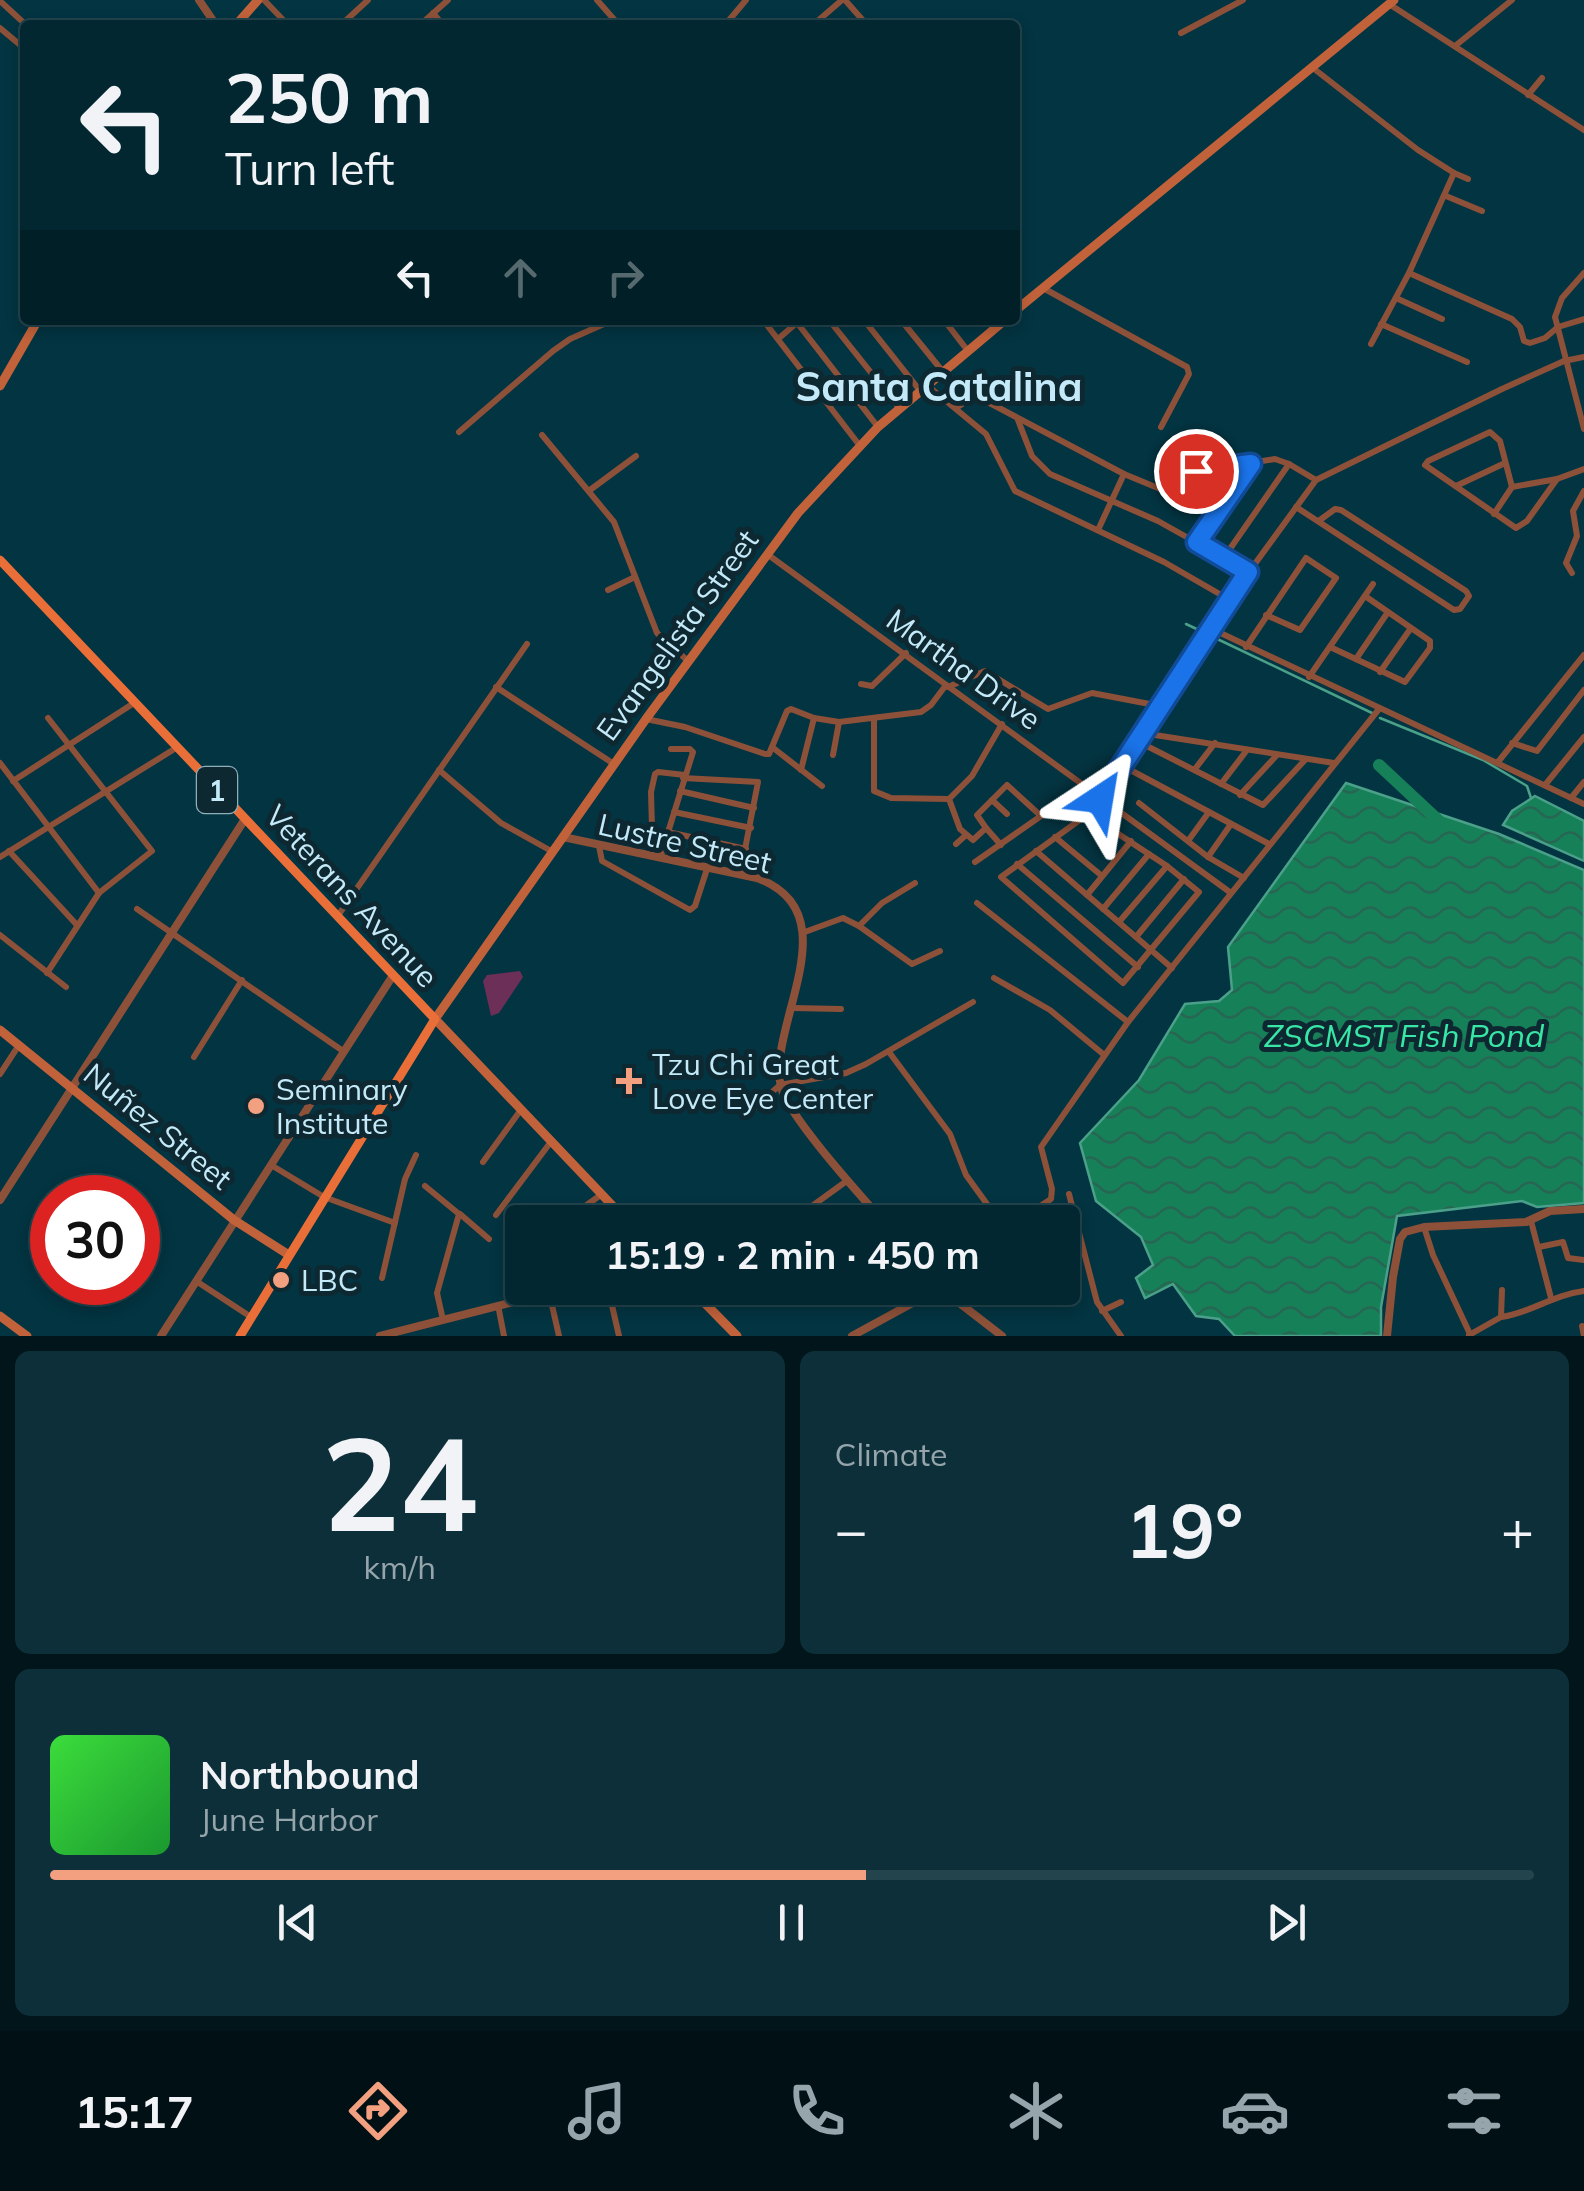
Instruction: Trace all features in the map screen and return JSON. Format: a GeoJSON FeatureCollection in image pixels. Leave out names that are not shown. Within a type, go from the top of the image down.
{"type":"FeatureCollection","features":[{"type":"Feature","properties":{"kind":"main road"},"geometry":{"type":"LineString","coordinates":[[241,20],[261,0]]}},
{"type":"Feature","properties":{"kind":"main road"},"geometry":{"type":"LineString","coordinates":[[1020,308],[1393,1]]}},
{"type":"Feature","properties":{"kind":"main road"},"geometry":{"type":"LineString","coordinates":[[0,386],[35,325]]}},
{"type":"Feature","properties":{"kind":"main road","name":"Evangelista Street"},"geometry":{"type":"LineString","coordinates":[[435,1019],[646,719],[813,495],[878,427],[998,325]]}},
{"type":"Feature","properties":{"kind":"main road","name":"Veterans Avenue"},"geometry":{"type":"LineString","coordinates":[[0,560],[612,1205]]}},
{"type":"Feature","properties":{"kind":"main road"},"geometry":{"type":"LineString","coordinates":[[240,1336],[435,1019]]}},
{"type":"Feature","properties":{"kind":"main road","name":"Nuñez Street"},"geometry":{"type":"LineString","coordinates":[[0,1030],[234,1220],[289,1255]]}},
{"type":"Feature","properties":{"kind":"main road"},"geometry":{"type":"LineString","coordinates":[[709,1305],[738,1336]]}},
{"type":"Feature","properties":{"kind":"main road"},"geometry":{"type":"LineString","coordinates":[[0,1316],[27,1336]]}},
{"type":"Feature","properties":{"kind":"street"},"geometry":{"type":"LineString","coordinates":[[261,0],[283,20]]}},
{"type":"Feature","properties":{"kind":"street"},"geometry":{"type":"LineString","coordinates":[[346,20],[368,0]]}},
{"type":"Feature","properties":{"kind":"street"},"geometry":{"type":"LineString","coordinates":[[425,20],[448,0]]}},
{"type":"Feature","properties":{"kind":"street"},"geometry":{"type":"LineString","coordinates":[[597,0],[613,20]]}},
{"type":"Feature","properties":{"kind":"street"},"geometry":{"type":"LineString","coordinates":[[730,20],[746,0]]}},
{"type":"Feature","properties":{"kind":"street"},"geometry":{"type":"LineString","coordinates":[[819,20],[844,0],[863,20]]}},
{"type":"Feature","properties":{"kind":"street"},"geometry":{"type":"LineString","coordinates":[[1181,32],[1243,0]]}},
{"type":"Feature","properties":{"kind":"street"},"geometry":{"type":"LineString","coordinates":[[1455,46],[1512,0]]}},
{"type":"Feature","properties":{"kind":"street"},"geometry":{"type":"LineString","coordinates":[[0,1],[21,20]]}},
{"type":"Feature","properties":{"kind":"street"},"geometry":{"type":"LineString","coordinates":[[1393,1],[1584,130]]}},
{"type":"Feature","properties":{"kind":"street"},"geometry":{"type":"LineString","coordinates":[[433,13],[439,20]]}},
{"type":"Feature","properties":{"kind":"street"},"geometry":{"type":"LineString","coordinates":[[14,14],[0,28],[20,45]]}},
{"type":"Feature","properties":{"kind":"street"},"geometry":{"type":"LineString","coordinates":[[1312,68],[1418,150],[1468,180]]}},
{"type":"Feature","properties":{"kind":"street"},"geometry":{"type":"LineString","coordinates":[[1528,95],[1542,78]]}},
{"type":"Feature","properties":{"kind":"street"},"geometry":{"type":"LineString","coordinates":[[1371,344],[1409,273],[1454,173]]}},
{"type":"Feature","properties":{"kind":"street"},"geometry":{"type":"LineString","coordinates":[[1446,196],[1482,212]]}},
{"type":"Feature","properties":{"kind":"street"},"geometry":{"type":"LineString","coordinates":[[1409,273],[1512,319],[1526,342],[1546,338],[1558,327],[1584,319]]}},
{"type":"Feature","properties":{"kind":"street"},"geometry":{"type":"LineString","coordinates":[[1582,279],[1555,310],[1564,361],[1584,429]]}},
{"type":"Feature","properties":{"kind":"street"},"geometry":{"type":"LineString","coordinates":[[1044,288],[1188,367],[1189,374],[1161,426]]}},
{"type":"Feature","properties":{"kind":"street"},"geometry":{"type":"LineString","coordinates":[[1396,298],[1442,319]]}},
{"type":"Feature","properties":{"kind":"street"},"geometry":{"type":"LineString","coordinates":[[1381,324],[1468,362]]}},
{"type":"Feature","properties":{"kind":"street"},"geometry":{"type":"LineString","coordinates":[[459,432],[561,345],[603,325]]}},
{"type":"Feature","properties":{"kind":"street"},"geometry":{"type":"LineString","coordinates":[[767,325],[860,446]]}},
{"type":"Feature","properties":{"kind":"street"},"geometry":{"type":"LineString","coordinates":[[778,339],[793,325]]}},
{"type":"Feature","properties":{"kind":"street"},"geometry":{"type":"LineString","coordinates":[[800,325],[878,427]]}},
{"type":"Feature","properties":{"kind":"street"},"geometry":{"type":"LineString","coordinates":[[833,325],[900,409]]}},
{"type":"Feature","properties":{"kind":"street"},"geometry":{"type":"LineString","coordinates":[[868,325],[925,389],[956,408],[986,434],[1014,491],[1164,562],[1230,600]]}},
{"type":"Feature","properties":{"kind":"street"},"geometry":{"type":"LineString","coordinates":[[905,325],[944,373]]}},
{"type":"Feature","properties":{"kind":"street"},"geometry":{"type":"LineString","coordinates":[[948,325],[968,351]]}},
{"type":"Feature","properties":{"kind":"street"},"geometry":{"type":"LineString","coordinates":[[1100,799],[1248,572],[1316,480],[1564,361],[1584,357]]}},
{"type":"Feature","properties":{"kind":"street"},"geometry":{"type":"LineString","coordinates":[[956,408],[977,397],[1124,474],[1190,500],[1218,467]]}},
{"type":"Feature","properties":{"kind":"street"},"geometry":{"type":"LineString","coordinates":[[1018,419],[1040,467],[1158,520],[1248,572]]}},
{"type":"Feature","properties":{"kind":"street"},"geometry":{"type":"LineString","coordinates":[[1512,487],[1500,441],[1490,432],[1426,463],[1428,470],[1512,526],[1521,527],[1557,479]]}},
{"type":"Feature","properties":{"kind":"street"},"geometry":{"type":"LineString","coordinates":[[542,435],[614,522],[657,633],[688,661]]}},
{"type":"Feature","properties":{"kind":"street"},"geometry":{"type":"LineString","coordinates":[[590,490],[636,456]]}},
{"type":"Feature","properties":{"kind":"street"},"geometry":{"type":"LineString","coordinates":[[1173,492],[1196,471],[1275,459],[1316,480]]}},
{"type":"Feature","properties":{"kind":"street"},"geometry":{"type":"LineString","coordinates":[[1455,486],[1505,463]]}},
{"type":"Feature","properties":{"kind":"street"},"geometry":{"type":"LineString","coordinates":[[1197,542],[1251,464]]}},
{"type":"Feature","properties":{"kind":"street"},"geometry":{"type":"LineString","coordinates":[[1225,556],[1289,464]]}},
{"type":"Feature","properties":{"kind":"street"},"geometry":{"type":"LineString","coordinates":[[1494,514],[1512,487],[1557,479],[1584,469]]}},
{"type":"Feature","properties":{"kind":"street"},"geometry":{"type":"LineString","coordinates":[[1098,530],[1124,474]]}},
{"type":"Feature","properties":{"kind":"street"},"geometry":{"type":"LineString","coordinates":[[1572,573],[1566,563],[1577,536],[1573,510],[1584,491]]}},
{"type":"Feature","properties":{"kind":"street"},"geometry":{"type":"LineString","coordinates":[[1296,506],[1454,610],[1460,609],[1469,596],[1466,590],[1341,510],[1335,509],[1320,520]]}},
{"type":"Feature","properties":{"kind":"street","name":"Martha Drive"},"geometry":{"type":"LineString","coordinates":[[766,554],[1231,893]]}},
{"type":"Feature","properties":{"kind":"street"},"geometry":{"type":"LineString","coordinates":[[1246,647],[1266,614],[1306,558],[1336,578],[1300,630],[1266,614]]}},
{"type":"Feature","properties":{"kind":"street"},"geometry":{"type":"LineString","coordinates":[[608,590],[635,578]]}},
{"type":"Feature","properties":{"kind":"street"},"geometry":{"type":"LineString","coordinates":[[1310,677],[1373,584]]}},
{"type":"Feature","properties":{"kind":"street"},"geometry":{"type":"LineString","coordinates":[[1330,647],[1402,682],[1408,680],[1431,644],[1365,596]]}},
{"type":"Feature","properties":{"kind":"street"},"geometry":{"type":"LineString","coordinates":[[1356,659],[1388,612]]}},
{"type":"Feature","properties":{"kind":"street"},"geometry":{"type":"LineString","coordinates":[[1380,672],[1412,628]]}},
{"type":"Feature","properties":{"kind":"street"},"geometry":{"type":"LineString","coordinates":[[1212,629],[1584,804]]}},
{"type":"Feature","properties":{"kind":"street"},"geometry":{"type":"LineString","coordinates":[[336,918],[527,644]]}},
{"type":"Feature","properties":{"kind":"street"},"geometry":{"type":"LineString","coordinates":[[862,684],[872,686],[906,653]]}},
{"type":"Feature","properties":{"kind":"street"},"geometry":{"type":"LineString","coordinates":[[1498,762],[1584,655]]}},
{"type":"Feature","properties":{"kind":"street"},"geometry":{"type":"LineString","coordinates":[[646,719],[685,727],[765,754],[792,709],[838,722],[921,712],[947,686],[986,671],[1048,709],[1092,693],[1161,706]]}},
{"type":"Feature","properties":{"kind":"street"},"geometry":{"type":"LineString","coordinates":[[496,687],[614,764]]}},
{"type":"Feature","properties":{"kind":"street"},"geometry":{"type":"LineString","coordinates":[[1512,743],[1537,751],[1584,690]]}},
{"type":"Feature","properties":{"kind":"street"},"geometry":{"type":"LineString","coordinates":[[14,781],[134,703]]}},
{"type":"Feature","properties":{"kind":"street"},"geometry":{"type":"LineString","coordinates":[[1042,1205],[1051,1199],[1052,1189],[1042,1147],[1103,1054],[1380,709]]}},
{"type":"Feature","properties":{"kind":"street"},"geometry":{"type":"LineString","coordinates":[[46,973],[100,893],[152,851],[48,718]]}},
{"type":"Feature","properties":{"kind":"street"},"geometry":{"type":"LineString","coordinates":[[801,770],[814,718]]}},
{"type":"Feature","properties":{"kind":"street"},"geometry":{"type":"LineString","coordinates":[[874,718],[874,791],[891,798],[949,799],[972,776],[1002,724]]}},
{"type":"Feature","properties":{"kind":"street"},"geometry":{"type":"LineString","coordinates":[[834,755],[838,722]]}},
{"type":"Feature","properties":{"kind":"street"},"geometry":{"type":"LineString","coordinates":[[1142,733],[1334,763]]}},
{"type":"Feature","properties":{"kind":"street"},"geometry":{"type":"LineString","coordinates":[[1545,785],[1584,737]]}},
{"type":"Feature","properties":{"kind":"street"},"geometry":{"type":"LineString","coordinates":[[1137,741],[1240,795],[1266,804],[1305,760]]}},
{"type":"Feature","properties":{"kind":"street"},"geometry":{"type":"LineString","coordinates":[[1194,769],[1215,743]]}},
{"type":"Feature","properties":{"kind":"street"},"geometry":{"type":"LineString","coordinates":[[772,747],[822,786]]}},
{"type":"Feature","properties":{"kind":"street"},"geometry":{"type":"LineString","coordinates":[[0,857],[176,748]]}},
{"type":"Feature","properties":{"kind":"street"},"geometry":{"type":"LineString","coordinates":[[660,858],[692,750],[672,749]]}},
{"type":"Feature","properties":{"kind":"street"},"geometry":{"type":"LineString","coordinates":[[1221,784],[1247,750]]}},
{"type":"Feature","properties":{"kind":"street"},"geometry":{"type":"LineString","coordinates":[[1240,795],[1276,756]]}},
{"type":"Feature","properties":{"kind":"street"},"geometry":{"type":"LineString","coordinates":[[0,763],[100,893]]}},
{"type":"Feature","properties":{"kind":"street"},"geometry":{"type":"LineString","coordinates":[[1121,765],[1270,844]]}},
{"type":"Feature","properties":{"kind":"street"},"geometry":{"type":"LineString","coordinates":[[439,770],[501,823],[553,852]]}},
{"type":"Feature","properties":{"kind":"street"},"geometry":{"type":"LineString","coordinates":[[652,828],[651,792],[658,772],[756,781],[759,785],[740,875]]}},
{"type":"Feature","properties":{"kind":"street"},"geometry":{"type":"LineString","coordinates":[[1571,798],[1584,782]]}},
{"type":"Feature","properties":{"kind":"street"},"geometry":{"type":"LineString","coordinates":[[975,862],[1001,844],[1041,816],[1007,785],[977,816],[1001,844]]}},
{"type":"Feature","properties":{"kind":"street"},"geometry":{"type":"LineString","coordinates":[[680,792],[754,808]]}},
{"type":"Feature","properties":{"kind":"street"},"geometry":{"type":"LineString","coordinates":[[949,799],[966,835],[973,840],[986,828]]}},
{"type":"Feature","properties":{"kind":"street"},"geometry":{"type":"LineString","coordinates":[[992,800],[1008,814]]}},
{"type":"Feature","properties":{"kind":"street"},"geometry":{"type":"LineString","coordinates":[[1139,803],[1208,857],[1244,878]]}},
{"type":"Feature","properties":{"kind":"street"},"geometry":{"type":"LineString","coordinates":[[674,812],[751,828]]}},
{"type":"Feature","properties":{"kind":"street"},"geometry":{"type":"LineString","coordinates":[[1188,841],[1209,812]]}},
{"type":"Feature","properties":{"kind":"street"},"geometry":{"type":"LineString","coordinates":[[1088,814],[1197,890],[1198,896],[1126,982],[1121,982],[1003,880],[1002,874],[1055,837],[1088,814]]}},
{"type":"Feature","properties":{"kind":"street"},"geometry":{"type":"LineString","coordinates":[[1,1197],[245,820]]}},
{"type":"Feature","properties":{"kind":"street"},"geometry":{"type":"LineString","coordinates":[[1208,857],[1231,824]]}},
{"type":"Feature","properties":{"kind":"street"},"geometry":{"type":"LineString","coordinates":[[668,832],[746,849]]}},
{"type":"Feature","properties":{"kind":"street"},"geometry":{"type":"LineString","coordinates":[[956,844],[966,835]]}},
{"type":"Feature","properties":{"kind":"street","name":"Lustre Street"},"geometry":{"type":"LineString","coordinates":[[563,837],[766,882],[783,892],[797,912],[802,933]]}},
{"type":"Feature","properties":{"kind":"street"},"geometry":{"type":"LineString","coordinates":[[1055,837],[1102,876]]}},
{"type":"Feature","properties":{"kind":"street"},"geometry":{"type":"LineString","coordinates":[[1086,894],[1131,841]]}},
{"type":"Feature","properties":{"kind":"street"},"geometry":{"type":"LineString","coordinates":[[599,846],[602,860],[690,910],[695,906],[707,869]]}},
{"type":"Feature","properties":{"kind":"street"},"geometry":{"type":"LineString","coordinates":[[9,851],[76,924]]}},
{"type":"Feature","properties":{"kind":"street"},"geometry":{"type":"LineString","coordinates":[[1036,851],[1172,968]]}},
{"type":"Feature","properties":{"kind":"street"},"geometry":{"type":"LineString","coordinates":[[1102,909],[1148,854]]}},
{"type":"Feature","properties":{"kind":"street"},"geometry":{"type":"LineString","coordinates":[[1017,864],[1138,967]]}},
{"type":"Feature","properties":{"kind":"street"},"geometry":{"type":"LineString","coordinates":[[1119,922],[1167,866]]}},
{"type":"Feature","properties":{"kind":"street"},"geometry":{"type":"LineString","coordinates":[[1136,937],[1184,879]]}},
{"type":"Feature","properties":{"kind":"street"},"geometry":{"type":"LineString","coordinates":[[860,926],[882,903],[915,883]]}},
{"type":"Feature","properties":{"kind":"street"},"geometry":{"type":"LineString","coordinates":[[977,904],[1128,1022]]}},
{"type":"Feature","properties":{"kind":"street"},"geometry":{"type":"LineString","coordinates":[[138,909],[343,1051]]}},
{"type":"Feature","properties":{"kind":"street"},"geometry":{"type":"LineString","coordinates":[[869,1205],[789,1104],[780,1085],[802,933],[844,918],[912,964],[940,951]]}},
{"type":"Feature","properties":{"kind":"street"},"geometry":{"type":"LineString","coordinates":[[0,935],[66,987]]}},
{"type":"Feature","properties":{"kind":"street"},"geometry":{"type":"LineString","coordinates":[[161,1336],[392,977]]}},
{"type":"Feature","properties":{"kind":"street"},"geometry":{"type":"LineString","coordinates":[[994,978],[1050,1010],[1103,1054]]}},
{"type":"Feature","properties":{"kind":"street"},"geometry":{"type":"LineString","coordinates":[[194,1057],[242,980]]}},
{"type":"Feature","properties":{"kind":"street"},"geometry":{"type":"LineString","coordinates":[[744,1118],[780,1085],[846,1073],[972,1002]]}},
{"type":"Feature","properties":{"kind":"street"},"geometry":{"type":"LineString","coordinates":[[793,1008],[841,1009]]}},
{"type":"Feature","properties":{"kind":"street"},"geometry":{"type":"LineString","coordinates":[[0,1074],[19,1045]]}},
{"type":"Feature","properties":{"kind":"street"},"geometry":{"type":"LineString","coordinates":[[889,1052],[950,1134],[966,1176],[987,1205]]}},
{"type":"Feature","properties":{"kind":"street"},"geometry":{"type":"LineString","coordinates":[[483,1162],[520,1111]]}},
{"type":"Feature","properties":{"kind":"street"},"geometry":{"type":"LineString","coordinates":[[496,1215],[550,1143]]}},
{"type":"Feature","properties":{"kind":"street"},"geometry":{"type":"LineString","coordinates":[[382,1278],[405,1180],[416,1155]]}},
{"type":"Feature","properties":{"kind":"street"},"geometry":{"type":"LineString","coordinates":[[271,1165],[324,1197],[395,1224]]}},
{"type":"Feature","properties":{"kind":"street"},"geometry":{"type":"LineString","coordinates":[[813,1205],[848,1180]]}},
{"type":"Feature","properties":{"kind":"street"},"geometry":{"type":"LineString","coordinates":[[426,1186],[489,1239]]}},
{"type":"Feature","properties":{"kind":"street"},"geometry":{"type":"LineString","coordinates":[[587,1205],[602,1194]]}},
{"type":"Feature","properties":{"kind":"street"},"geometry":{"type":"LineString","coordinates":[[1069,1194],[1102,1310],[1121,1336]]}},
{"type":"Feature","properties":{"kind":"street"},"geometry":{"type":"LineString","coordinates":[[1387,1336],[1400,1239],[1412,1228],[1532,1220],[1550,1211],[1584,1209]]}},
{"type":"Feature","properties":{"kind":"street"},"geometry":{"type":"LineString","coordinates":[[443,1320],[436,1293],[459,1214]]}},
{"type":"Feature","properties":{"kind":"street"},"geometry":{"type":"LineString","coordinates":[[1532,1220],[1551,1298]]}},
{"type":"Feature","properties":{"kind":"street"},"geometry":{"type":"LineString","coordinates":[[1424,1227],[1469,1335],[1501,1317],[1522,1313],[1551,1298],[1584,1291]]}},
{"type":"Feature","properties":{"kind":"street"},"geometry":{"type":"LineString","coordinates":[[1539,1246],[1562,1242],[1568,1258],[1584,1260]]}},
{"type":"Feature","properties":{"kind":"street"},"geometry":{"type":"LineString","coordinates":[[196,1281],[251,1317]]}},
{"type":"Feature","properties":{"kind":"street"},"geometry":{"type":"LineString","coordinates":[[1501,1317],[1502,1290]]}},
{"type":"Feature","properties":{"kind":"street"},"geometry":{"type":"LineString","coordinates":[[1102,1310],[1122,1302]]}},
{"type":"Feature","properties":{"kind":"street"},"geometry":{"type":"LineString","coordinates":[[380,1336],[505,1303]]}},
{"type":"Feature","properties":{"kind":"street"},"geometry":{"type":"LineString","coordinates":[[498,1305],[504,1336]]}},
{"type":"Feature","properties":{"kind":"street"},"geometry":{"type":"LineString","coordinates":[[552,1305],[558,1336]]}},
{"type":"Feature","properties":{"kind":"street"},"geometry":{"type":"LineString","coordinates":[[612,1305],[619,1336]]}},
{"type":"Feature","properties":{"kind":"street"},"geometry":{"type":"LineString","coordinates":[[852,1336],[909,1305]]}},
{"type":"Feature","properties":{"kind":"street"},"geometry":{"type":"LineString","coordinates":[[962,1305],[1002,1336]]}},
{"type":"Feature","properties":{"kind":"street"},"geometry":{"type":"LineString","coordinates":[[1582,1326],[1584,1336]]}},
{"type":"Feature","properties":{"kind":"shaded area"},"geometry":{"type":"Polygon","coordinates":[[[520,971],[523,977],[499,1013],[491,1016],[483,981],[487,975],[520,971]]]}},
{"type":"Feature","properties":{"kind":"water","name":"ZSCMST Fish Pond"},"geometry":{"type":"Polygon","coordinates":[[[1346,783],[1499,834],[1584,870],[1584,1203],[1537,1207],[1522,1201],[1397,1216],[1381,1307],[1381,1336],[1235,1336],[1219,1319],[1196,1316],[1173,1284],[1145,1298],[1136,1278],[1153,1265],[1141,1237],[1096,1201],[1080,1143],[1139,1080],[1185,1004],[1219,1001],[1232,990],[1228,947],[1346,783]]]}},
{"type":"Feature","properties":{"kind":"water"},"geometry":{"type":"Polygon","coordinates":[[[1535,796],[1584,821],[1584,861],[1503,825],[1512,811],[1535,796]]]}},
{"type":"Feature","properties":{"kind":"waterway"},"geometry":{"type":"LineString","coordinates":[[1186,624],[1203,632]]}},
{"type":"Feature","properties":{"kind":"waterway"},"geometry":{"type":"LineString","coordinates":[[1211,636],[1372,713]]}},
{"type":"Feature","properties":{"kind":"waterway"},"geometry":{"type":"LineString","coordinates":[[1380,718],[1483,760],[1527,786],[1531,798]]}},
{"type":"Feature","properties":{"kind":"waterway"},"geometry":{"type":"LineString","coordinates":[[1379,765],[1439,821]]}},
{"type":"Feature","properties":{"kind":"place","name":"Tzu Chi Great Love Eye Center"},"geometry":{"type":"Point","coordinates":[629,1081]}},
{"type":"Feature","properties":{"kind":"place","name":"Seminary Institute"},"geometry":{"type":"Point","coordinates":[256,1106]}},
{"type":"Feature","properties":{"kind":"place","name":"LBC"},"geometry":{"type":"Point","coordinates":[281,1280]}},
{"type":"Feature","properties":{"kind":"district","name":"Santa Catalina"},"geometry":{"type":"Point","coordinates":[939,386]}},
{"type":"Feature","properties":{"kind":"route"},"geometry":{"type":"LineString","coordinates":[[1100,799],[1248,572],[1197,542],[1251,464],[1196,471]]}}]}
